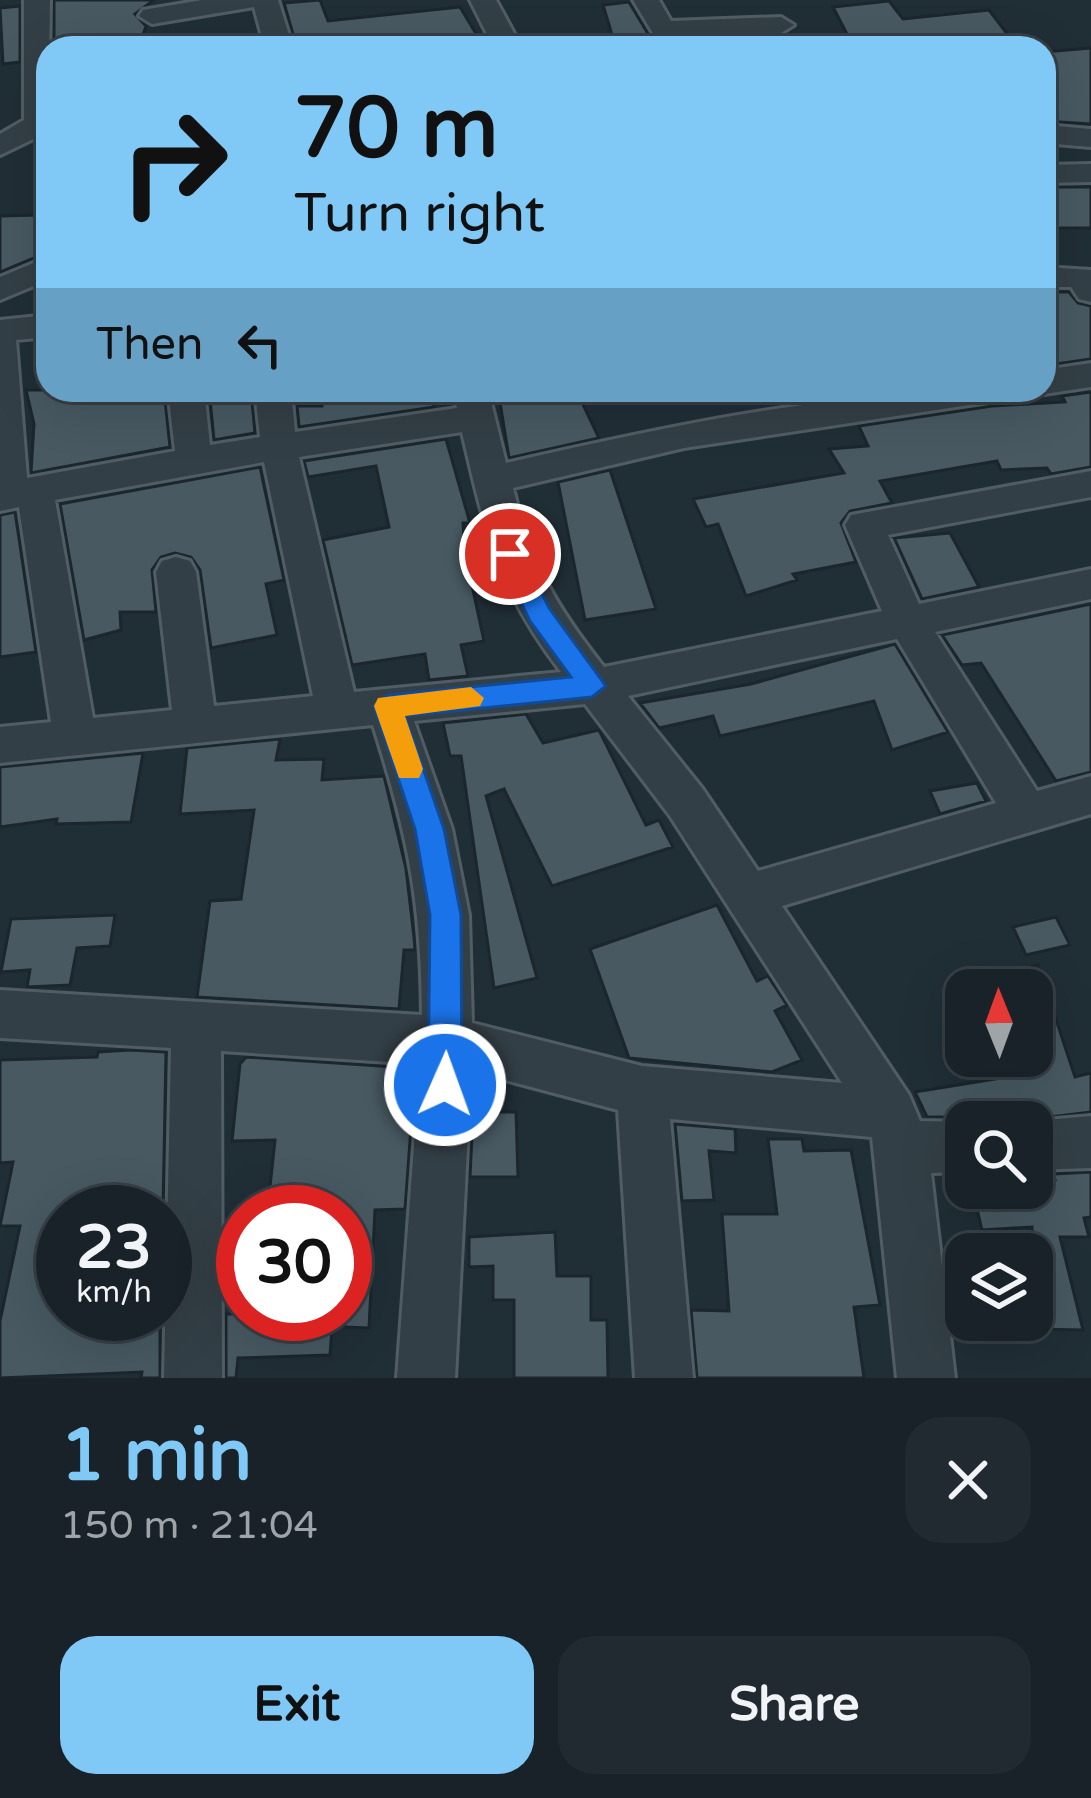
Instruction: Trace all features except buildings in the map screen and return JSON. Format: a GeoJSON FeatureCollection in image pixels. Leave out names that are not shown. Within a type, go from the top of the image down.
{"type":"FeatureCollection","features":[{"type":"Feature","properties":{"kind":"street"},"geometry":{"type":"LineString","coordinates":[[37,0],[38,36]]}},
{"type":"Feature","properties":{"kind":"street"},"geometry":{"type":"LineString","coordinates":[[151,8],[250,0]]}},
{"type":"Feature","properties":{"kind":"street"},"geometry":{"type":"LineString","coordinates":[[265,0],[276,36]]}},
{"type":"Feature","properties":{"kind":"street"},"geometry":{"type":"LineString","coordinates":[[482,0],[502,36]]}},
{"type":"Feature","properties":{"kind":"street"},"geometry":{"type":"LineString","coordinates":[[646,0],[663,29],[781,24]]}},
{"type":"Feature","properties":{"kind":"street"},"geometry":{"type":"LineString","coordinates":[[0,65],[36,58]]}},
{"type":"Feature","properties":{"kind":"street"},"geometry":{"type":"LineString","coordinates":[[0,146],[36,128]]}},
{"type":"Feature","properties":{"kind":"street"},"geometry":{"type":"LineString","coordinates":[[1056,135],[1091,138]]}},
{"type":"Feature","properties":{"kind":"street"},"geometry":{"type":"LineString","coordinates":[[1056,174],[1091,173]]}},
{"type":"Feature","properties":{"kind":"street"},"geometry":{"type":"LineString","coordinates":[[0,290],[36,273]]}},
{"type":"Feature","properties":{"kind":"street"},"geometry":{"type":"LineString","coordinates":[[1056,277],[1080,277],[1091,292]]}},
{"type":"Feature","properties":{"kind":"street"},"geometry":{"type":"LineString","coordinates":[[0,331],[36,327]]}},
{"type":"Feature","properties":{"kind":"street"},"geometry":{"type":"LineString","coordinates":[[0,342],[15,494],[74,735]]}},
{"type":"Feature","properties":{"kind":"street"},"geometry":{"type":"LineString","coordinates":[[1056,380],[1091,375]]}},
{"type":"Feature","properties":{"kind":"street"},"geometry":{"type":"LineString","coordinates":[[187,402],[194,460]]}},
{"type":"Feature","properties":{"kind":"street"},"geometry":{"type":"LineString","coordinates":[[274,402],[279,447],[337,711]]}},
{"type":"Feature","properties":{"kind":"street"},"geometry":{"type":"LineString","coordinates":[[490,480],[684,434],[906,402]]}},
{"type":"Feature","properties":{"kind":"street"},"geometry":{"type":"LineString","coordinates":[[15,494],[279,447],[472,404],[510,554],[539,614],[686,802],[897,1131],[926,1378]]}},
{"type":"Feature","properties":{"kind":"street"},"geometry":{"type":"LineString","coordinates":[[1026,813],[906,620],[864,525],[1091,484]]}},
{"type":"Feature","properties":{"kind":"street"},"geometry":{"type":"LineString","coordinates":[[176,572],[195,724]]}},
{"type":"Feature","properties":{"kind":"street"},"geometry":{"type":"LineString","coordinates":[[0,745],[592,686],[1091,584]]}},
{"type":"Feature","properties":{"kind":"street"},"geometry":{"type":"LineString","coordinates":[[388,706],[429,829],[446,915],[447,1041],[426,1378]]}},
{"type":"Feature","properties":{"kind":"street"},"geometry":{"type":"LineString","coordinates":[[748,895],[1091,794]]}},
{"type":"Feature","properties":{"kind":"street"},"geometry":{"type":"LineString","coordinates":[[0,1014],[447,1041],[642,1091],[945,1141]]}},
{"type":"Feature","properties":{"kind":"street"},"geometry":{"type":"LineString","coordinates":[[193,1378],[196,1024]]}},
{"type":"Feature","properties":{"kind":"street"},"geometry":{"type":"LineString","coordinates":[[642,1091],[664,1378]]}},
{"type":"Feature","properties":{"kind":"street"},"geometry":{"type":"LineString","coordinates":[[1053,1143],[1091,1142]]}},
{"type":"Feature","properties":{"kind":"slow traffic"},"geometry":{"type":"LineString","coordinates":[[409,769],[388,706],[471,698]]}},
{"type":"Feature","properties":{"kind":"route"},"geometry":{"type":"LineString","coordinates":[[445,1085],[446,915],[429,829],[388,706],[592,686],[539,614],[510,554]]}}]}
